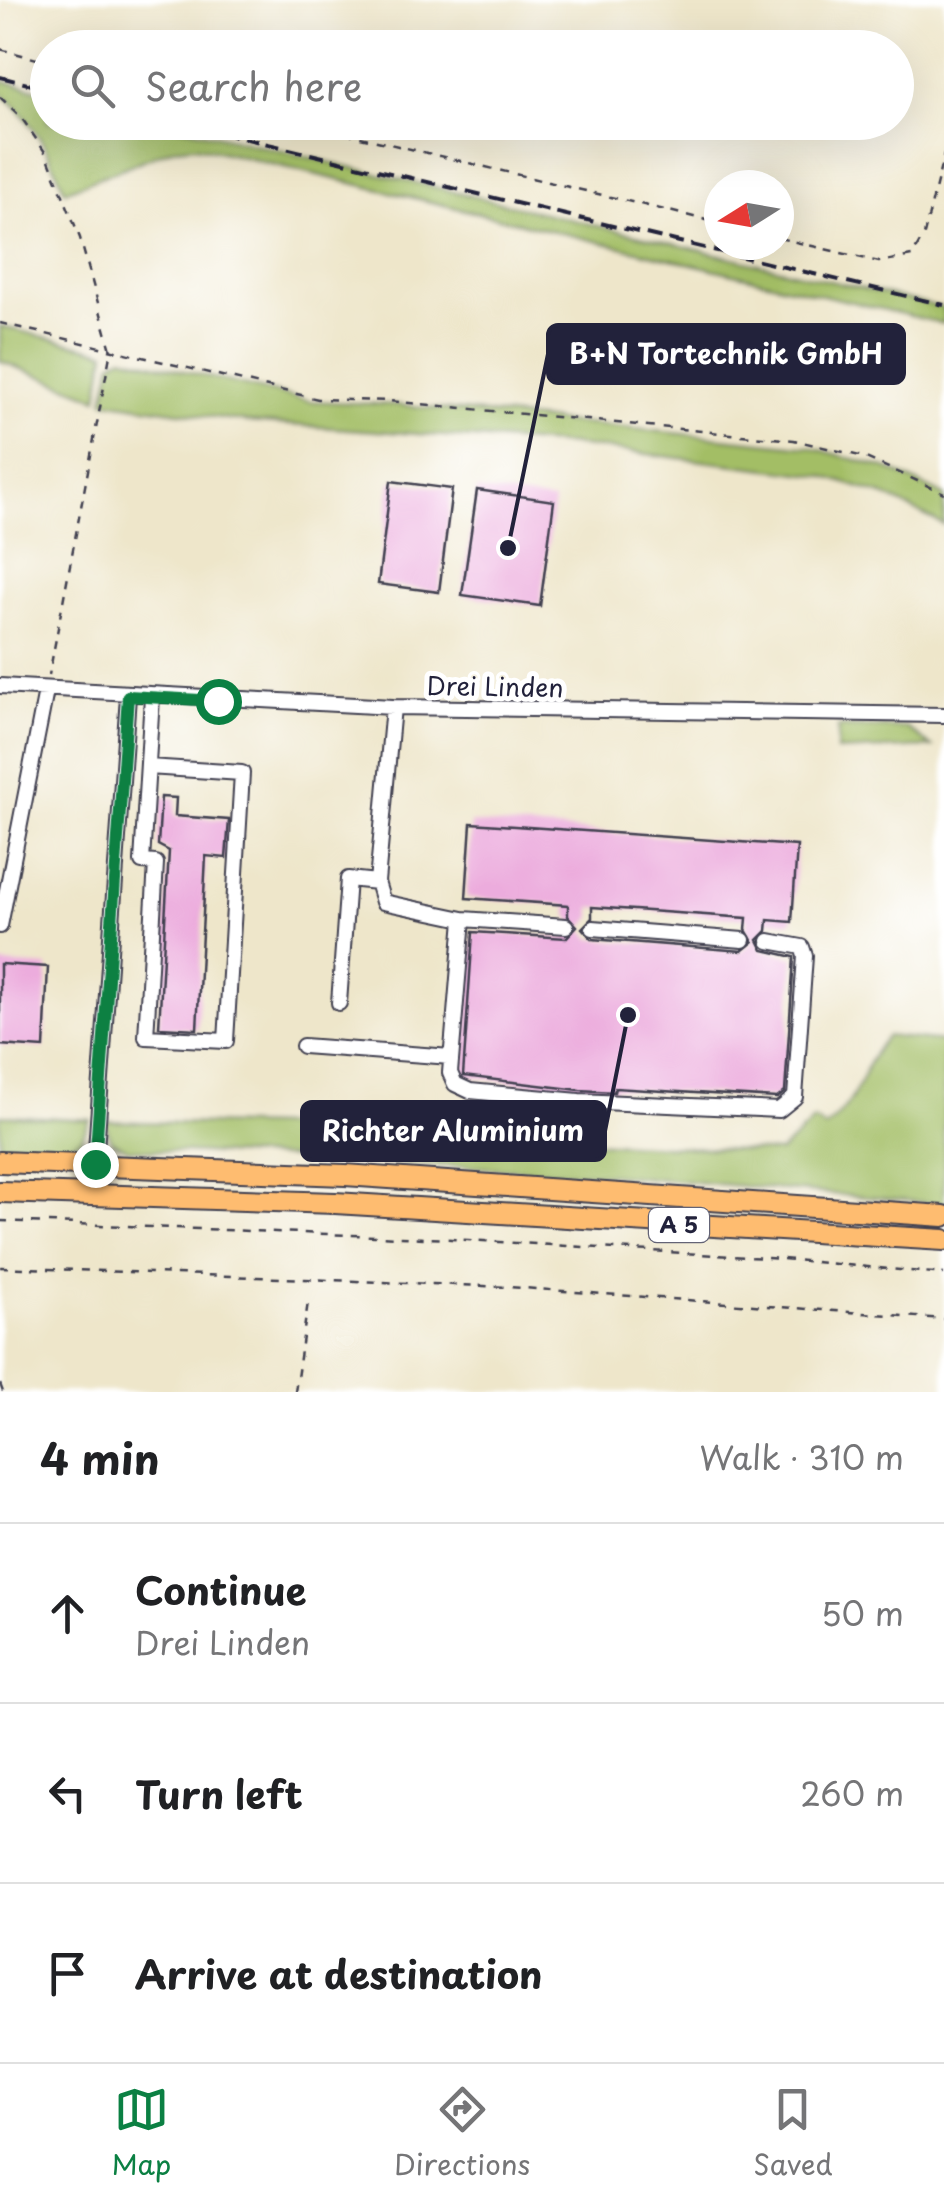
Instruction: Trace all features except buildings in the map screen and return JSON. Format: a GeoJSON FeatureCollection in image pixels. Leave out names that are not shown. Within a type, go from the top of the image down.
{"type":"FeatureCollection","features":[{"type":"Feature","properties":{"kind":"highway","name":"A 5"},"geometry":{"type":"LineString","coordinates":[[0,1162],[498,1184],[944,1216]]}},
{"type":"Feature","properties":{"kind":"highway","name":"A 5"},"geometry":{"type":"LineString","coordinates":[[0,1192],[335,1204],[944,1240]]}},
{"type":"Feature","properties":{"kind":"street","name":"Drei Linden"},"geometry":{"type":"LineString","coordinates":[[0,686],[394,708],[944,715]]}},
{"type":"Feature","properties":{"kind":"street"},"geometry":{"type":"LineString","coordinates":[[0,926],[46,691]]}},
{"type":"Feature","properties":{"kind":"street"},"geometry":{"type":"LineString","coordinates":[[95,1164],[128,696]]}},
{"type":"Feature","properties":{"kind":"street"},"geometry":{"type":"LineString","coordinates":[[148,768],[242,773],[226,1042],[146,1037],[156,863],[142,862],[152,697]]}},
{"type":"Feature","properties":{"kind":"street"},"geometry":{"type":"LineString","coordinates":[[394,708],[377,882],[383,902],[463,919],[566,926]]}},
{"type":"Feature","properties":{"kind":"street"},"geometry":{"type":"LineString","coordinates":[[340,1003],[348,879],[377,882]]}},
{"type":"Feature","properties":{"kind":"street"},"geometry":{"type":"LineString","coordinates":[[463,919],[452,1057],[454,1084],[470,1091],[779,1110],[795,1097],[805,956],[802,947],[769,941]]}},
{"type":"Feature","properties":{"kind":"street"},"geometry":{"type":"LineString","coordinates":[[592,928],[742,940]]}},
{"type":"Feature","properties":{"kind":"street"},"geometry":{"type":"LineString","coordinates":[[303,1046],[452,1057]]}},
{"type":"Feature","properties":{"kind":"path"},"geometry":{"type":"LineString","coordinates":[[0,49],[30,57]]}},
{"type":"Feature","properties":{"kind":"path"},"geometry":{"type":"LineString","coordinates":[[0,97],[30,130]]}},
{"type":"Feature","properties":{"kind":"path"},"geometry":{"type":"LineString","coordinates":[[37,140],[47,154],[80,238],[111,350],[46,691]]}},
{"type":"Feature","properties":{"kind":"path"},"geometry":{"type":"LineString","coordinates":[[373,140],[704,219]]}},
{"type":"Feature","properties":{"kind":"path"},"geometry":{"type":"LineString","coordinates":[[794,242],[879,262],[912,256],[924,234],[944,154]]}},
{"type":"Feature","properties":{"kind":"path"},"geometry":{"type":"LineString","coordinates":[[0,323],[318,399],[389,401],[794,440],[864,457],[944,492]]}},
{"type":"Feature","properties":{"kind":"path"},"geometry":{"type":"LineString","coordinates":[[0,1221],[451,1239],[782,1259],[944,1274]]}},
{"type":"Feature","properties":{"kind":"path"},"geometry":{"type":"LineString","coordinates":[[0,1267],[509,1287],[944,1319]]}},
{"type":"Feature","properties":{"kind":"path"},"geometry":{"type":"LineString","coordinates":[[295,1392],[308,1302]]}},
{"type":"Feature","properties":{"kind":"path"},"geometry":{"type":"LineString","coordinates":[[0,1384],[3,1392]]}},
{"type":"Feature","properties":{"kind":"green space"},"geometry":{"type":"Polygon","coordinates":[[[0,80],[30,88],[30,124],[0,93],[0,80]]]}},
{"type":"Feature","properties":{"kind":"green space"},"geometry":{"type":"Polygon","coordinates":[[[41,140],[237,140],[704,251],[704,260],[742,260],[944,308],[944,324],[196,146],[174,148],[65,191],[41,140]]]}},
{"type":"Feature","properties":{"kind":"green space"},"geometry":{"type":"Polygon","coordinates":[[[0,326],[106,352],[98,398],[0,361],[0,326]]]}},
{"type":"Feature","properties":{"kind":"green space"},"geometry":{"type":"Polygon","coordinates":[[[122,356],[309,401],[401,405],[810,447],[889,469],[944,496],[944,525],[885,496],[823,476],[574,445],[248,422],[104,401],[112,363],[122,356]]]}},
{"type":"Feature","properties":{"kind":"green space"},"geometry":{"type":"Polygon","coordinates":[[[838,727],[907,728],[932,747],[837,751],[838,727]]]}},
{"type":"Feature","properties":{"kind":"green space"},"geometry":{"type":"Polygon","coordinates":[[[887,1036],[944,1042],[944,1204],[616,1175],[129,1149],[112,1142],[104,1121],[285,1126],[780,1152],[814,1120],[825,1128],[838,1116],[887,1036]]]}},
{"type":"Feature","properties":{"kind":"green space"},"geometry":{"type":"Polygon","coordinates":[[[0,1115],[90,1120],[81,1140],[68,1145],[0,1145],[0,1115]]]}},
{"type":"Feature","properties":{"kind":"railway"},"geometry":{"type":"LineString","coordinates":[[0,77],[30,84]]}},
{"type":"Feature","properties":{"kind":"railway"},"geometry":{"type":"LineString","coordinates":[[252,140],[944,305]]}},
{"type":"Feature","properties":{"kind":"place","name":"B+N Tortechnik GmbH"},"geometry":{"type":"Point","coordinates":[508,548]}},
{"type":"Feature","properties":{"kind":"place","name":"Richter Aluminium"},"geometry":{"type":"Point","coordinates":[628,1015]}},
{"type":"Feature","properties":{"kind":"route"},"geometry":{"type":"LineString","coordinates":[[95,1164],[128,696],[218,701]]}}]}
